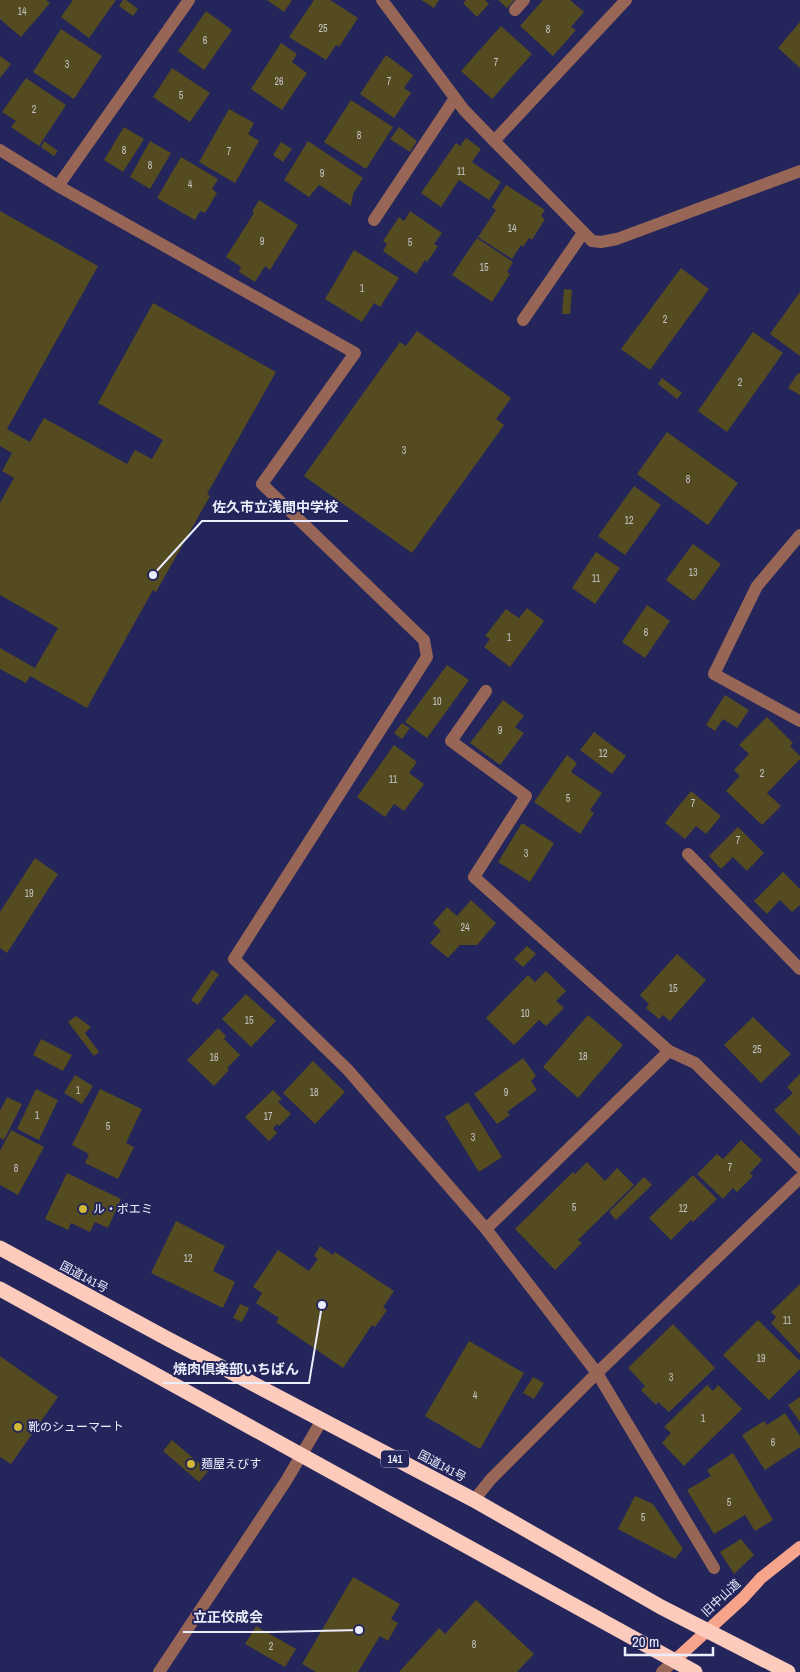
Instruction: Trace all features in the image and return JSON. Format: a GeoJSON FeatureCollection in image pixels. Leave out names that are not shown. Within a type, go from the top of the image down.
{"type":"FeatureCollection","features":[{"type":"Feature","properties":{"kind":"highway","name":"国道141号"},"geometry":{"type":"LineString","coordinates":[[0,1248],[474,1500],[661,1607],[788,1672]]}},
{"type":"Feature","properties":{"kind":"highway"},"geometry":{"type":"LineString","coordinates":[[0,1289],[695,1672]]}},
{"type":"Feature","properties":{"kind":"main road","name":"旧中山道"},"geometry":{"type":"LineString","coordinates":[[674,1661],[743,1598],[761,1578],[800,1547]]}},
{"type":"Feature","properties":{"kind":"street"},"geometry":{"type":"LineString","coordinates":[[58,186],[189,0]]}},
{"type":"Feature","properties":{"kind":"street"},"geometry":{"type":"LineString","coordinates":[[382,0],[464,110],[582,233],[592,241],[601,242],[617,239],[800,171]]}},
{"type":"Feature","properties":{"kind":"street"},"geometry":{"type":"LineString","coordinates":[[515,10],[524,0]]}},
{"type":"Feature","properties":{"kind":"street"},"geometry":{"type":"LineString","coordinates":[[494,141],[626,0]]}},
{"type":"Feature","properties":{"kind":"street"},"geometry":{"type":"LineString","coordinates":[[374,220],[455,98]]}},
{"type":"Feature","properties":{"kind":"street"},"geometry":{"type":"LineString","coordinates":[[0,150],[58,186],[355,353],[262,484],[424,640],[427,656],[234,959],[348,1070],[486,1229],[597,1373],[714,1568]]}},
{"type":"Feature","properties":{"kind":"street"},"geometry":{"type":"LineString","coordinates":[[523,320],[582,233]]}},
{"type":"Feature","properties":{"kind":"street"},"geometry":{"type":"LineString","coordinates":[[800,535],[757,586],[714,674],[800,720]]}},
{"type":"Feature","properties":{"kind":"street"},"geometry":{"type":"LineString","coordinates":[[486,691],[451,741],[526,796],[474,877],[669,1051],[695,1063],[800,1166]]}},
{"type":"Feature","properties":{"kind":"street"},"geometry":{"type":"LineString","coordinates":[[688,854],[800,969]]}},
{"type":"Feature","properties":{"kind":"street"},"geometry":{"type":"LineString","coordinates":[[486,1229],[669,1051]]}},
{"type":"Feature","properties":{"kind":"street"},"geometry":{"type":"LineString","coordinates":[[474,1500],[490,1479],[597,1373],[800,1178]]}},
{"type":"Feature","properties":{"kind":"street"},"geometry":{"type":"LineString","coordinates":[[160,1672],[286,1482],[322,1420]]}},
{"type":"Feature","properties":{"kind":"street","name":"旧中山道"},"geometry":{"type":"LineString","coordinates":[[662,1672],[674,1661]]}},
{"type":"Feature","properties":{"kind":"building"},"geometry":{"type":"Polygon","coordinates":[[[0,0],[46,0],[50,3],[21,37],[0,19],[0,0]]]}},
{"type":"Feature","properties":{"kind":"building"},"geometry":{"type":"Polygon","coordinates":[[[73,0],[116,0],[89,38],[61,17],[73,0]]]}},
{"type":"Feature","properties":{"kind":"building"},"geometry":{"type":"Polygon","coordinates":[[[123,0],[126,0],[138,9],[133,16],[119,6],[123,0]]]}},
{"type":"Feature","properties":{"kind":"building"},"geometry":{"type":"Polygon","coordinates":[[[267,0],[292,0],[284,12],[267,0]]]}},
{"type":"Feature","properties":{"kind":"building"},"geometry":{"type":"Polygon","coordinates":[[[314,0],[330,0],[358,18],[339,47],[336,45],[326,60],[289,37],[314,0]]]}},
{"type":"Feature","properties":{"kind":"building"},"geometry":{"type":"Polygon","coordinates":[[[421,0],[439,0],[434,8],[421,0]]]}},
{"type":"Feature","properties":{"kind":"building"},"geometry":{"type":"Polygon","coordinates":[[[466,0],[485,0],[489,4],[477,17],[463,3],[466,0]]]}},
{"type":"Feature","properties":{"kind":"building"},"geometry":{"type":"Polygon","coordinates":[[[498,0],[515,0],[507,8],[498,0]]]}},
{"type":"Feature","properties":{"kind":"building"},"geometry":{"type":"Polygon","coordinates":[[[543,0],[570,0],[584,12],[571,27],[576,30],[553,56],[520,26],[543,0]]]}},
{"type":"Feature","properties":{"kind":"building"},"geometry":{"type":"Polygon","coordinates":[[[206,11],[232,30],[204,70],[178,51],[206,11]]]}},
{"type":"Feature","properties":{"kind":"building"},"geometry":{"type":"Polygon","coordinates":[[[800,22],[800,68],[778,48],[800,22]]]}},
{"type":"Feature","properties":{"kind":"building"},"geometry":{"type":"Polygon","coordinates":[[[501,26],[532,54],[492,99],[461,71],[501,26]]]}},
{"type":"Feature","properties":{"kind":"building"},"geometry":{"type":"Polygon","coordinates":[[[61,29],[102,56],[74,99],[33,72],[61,29]]]}},
{"type":"Feature","properties":{"kind":"building"},"geometry":{"type":"Polygon","coordinates":[[[281,43],[297,54],[292,62],[307,73],[282,110],[251,89],[281,43]]]}},
{"type":"Feature","properties":{"kind":"building"},"geometry":{"type":"Polygon","coordinates":[[[386,55],[413,75],[404,88],[411,93],[394,118],[360,94],[386,55]]]}},
{"type":"Feature","properties":{"kind":"building"},"geometry":{"type":"Polygon","coordinates":[[[0,56],[11,64],[0,78],[0,56]]]}},
{"type":"Feature","properties":{"kind":"building"},"geometry":{"type":"Polygon","coordinates":[[[172,68],[210,93],[190,122],[153,97],[172,68]]]}},
{"type":"Feature","properties":{"kind":"building"},"geometry":{"type":"Polygon","coordinates":[[[26,78],[66,105],[39,146],[11,127],[16,121],[2,112],[26,78]]]}},
{"type":"Feature","properties":{"kind":"building"},"geometry":{"type":"Polygon","coordinates":[[[351,100],[393,127],[366,169],[324,142],[351,100]]]}},
{"type":"Feature","properties":{"kind":"building"},"geometry":{"type":"Polygon","coordinates":[[[229,109],[254,123],[248,134],[259,141],[235,183],[199,162],[229,109]]]}},
{"type":"Feature","properties":{"kind":"building"},"geometry":{"type":"Polygon","coordinates":[[[124,127],[144,139],[123,172],[104,160],[124,127]]]}},
{"type":"Feature","properties":{"kind":"building"},"geometry":{"type":"Polygon","coordinates":[[[399,127],[417,141],[410,152],[390,139],[399,127]]]}},
{"type":"Feature","properties":{"kind":"building"},"geometry":{"type":"Polygon","coordinates":[[[466,138],[481,149],[472,162],[501,182],[489,200],[459,180],[441,207],[421,193],[456,143],[460,146],[466,138]]]}},
{"type":"Feature","properties":{"kind":"building"},"geometry":{"type":"Polygon","coordinates":[[[44,141],[58,151],[54,156],[41,147],[44,141]]]}},
{"type":"Feature","properties":{"kind":"building"},"geometry":{"type":"Polygon","coordinates":[[[150,141],[171,153],[150,189],[130,177],[150,141]]]}},
{"type":"Feature","properties":{"kind":"building"},"geometry":{"type":"Polygon","coordinates":[[[308,141],[363,178],[353,194],[351,206],[319,185],[309,197],[284,180],[308,141]]]}},
{"type":"Feature","properties":{"kind":"building"},"geometry":{"type":"Polygon","coordinates":[[[281,142],[292,149],[283,162],[273,155],[281,142]]]}},
{"type":"Feature","properties":{"kind":"building"},"geometry":{"type":"Polygon","coordinates":[[[181,157],[218,179],[212,189],[217,193],[205,213],[200,211],[195,220],[157,198],[181,157]]]}},
{"type":"Feature","properties":{"kind":"building"},"geometry":{"type":"Polygon","coordinates":[[[506,185],[545,210],[541,216],[545,219],[532,240],[529,238],[523,247],[521,245],[512,259],[478,237],[496,210],[492,207],[506,185]]]}},
{"type":"Feature","properties":{"kind":"building"},"geometry":{"type":"Polygon","coordinates":[[[259,200],[298,225],[270,270],[265,266],[255,282],[239,272],[241,267],[226,257],[254,213],[252,212],[259,200]]]}},
{"type":"Feature","properties":{"kind":"building"},"geometry":{"type":"Polygon","coordinates":[[[0,211],[98,266],[7,429],[30,442],[44,418],[127,464],[135,450],[152,459],[163,440],[98,403],[153,303],[276,372],[207,494],[210,496],[156,592],[153,590],[87,708],[30,676],[26,683],[0,669],[0,648],[35,668],[58,628],[0,595],[0,503],[14,478],[2,471],[12,453],[0,446],[0,211]]]}},
{"type":"Feature","properties":{"kind":"building"},"geometry":{"type":"Polygon","coordinates":[[[410,211],[442,233],[434,244],[438,246],[427,262],[425,260],[416,274],[383,251],[387,244],[383,241],[399,217],[404,221],[410,211]]]}},
{"type":"Feature","properties":{"kind":"building"},"geometry":{"type":"Polygon","coordinates":[[[477,238],[513,262],[507,272],[510,274],[492,302],[452,275],[477,238]]]}},
{"type":"Feature","properties":{"kind":"building"},"geometry":{"type":"Polygon","coordinates":[[[354,250],[399,278],[380,307],[374,303],[362,322],[325,299],[354,250]]]}},
{"type":"Feature","properties":{"kind":"building"},"geometry":{"type":"Polygon","coordinates":[[[681,268],[709,289],[650,370],[621,349],[681,268]]]}},
{"type":"Feature","properties":{"kind":"building"},"geometry":{"type":"Polygon","coordinates":[[[564,289],[572,290],[570,314],[562,314],[564,289]]]}},
{"type":"Feature","properties":{"kind":"building"},"geometry":{"type":"Polygon","coordinates":[[[800,292],[800,356],[770,334],[800,292]]]}},
{"type":"Feature","properties":{"kind":"building"},"geometry":{"type":"Polygon","coordinates":[[[417,331],[511,398],[496,419],[504,425],[412,553],[304,476],[400,342],[406,346],[417,331]]]}},
{"type":"Feature","properties":{"kind":"building"},"geometry":{"type":"Polygon","coordinates":[[[753,332],[783,353],[727,432],[698,411],[753,332]]]}},
{"type":"Feature","properties":{"kind":"building"},"geometry":{"type":"Polygon","coordinates":[[[798,373],[800,374],[800,395],[788,388],[798,373]]]}},
{"type":"Feature","properties":{"kind":"building"},"geometry":{"type":"Polygon","coordinates":[[[662,378],[682,393],[677,399],[658,384],[662,378]]]}},
{"type":"Feature","properties":{"kind":"building"},"geometry":{"type":"Polygon","coordinates":[[[667,432],[738,483],[708,525],[637,474],[667,432]]]}},
{"type":"Feature","properties":{"kind":"building"},"geometry":{"type":"Polygon","coordinates":[[[634,486],[661,505],[625,555],[598,536],[634,486]]]}},
{"type":"Feature","properties":{"kind":"building"},"geometry":{"type":"Polygon","coordinates":[[[693,544],[721,564],[694,601],[666,580],[693,544]]]}},
{"type":"Feature","properties":{"kind":"building"},"geometry":{"type":"Polygon","coordinates":[[[596,552],[620,568],[595,604],[572,588],[596,552]]]}},
{"type":"Feature","properties":{"kind":"building"},"geometry":{"type":"Polygon","coordinates":[[[647,605],[670,621],[645,658],[622,642],[647,605]]]}},
{"type":"Feature","properties":{"kind":"building"},"geometry":{"type":"Polygon","coordinates":[[[527,608],[544,621],[510,667],[484,647],[490,639],[485,636],[506,609],[519,618],[527,608]]]}},
{"type":"Feature","properties":{"kind":"building"},"geometry":{"type":"Polygon","coordinates":[[[447,665],[469,680],[427,738],[405,722],[447,665]]]}},
{"type":"Feature","properties":{"kind":"building"},"geometry":{"type":"Polygon","coordinates":[[[725,695],[749,710],[737,728],[723,719],[715,731],[706,725],[725,695]]]}},
{"type":"Feature","properties":{"kind":"building"},"geometry":{"type":"Polygon","coordinates":[[[503,700],[524,716],[515,727],[524,733],[500,765],[470,743],[503,700]]]}},
{"type":"Feature","properties":{"kind":"building"},"geometry":{"type":"Polygon","coordinates":[[[767,717],[793,743],[790,746],[800,756],[800,759],[767,793],[781,806],[762,825],[726,791],[740,776],[734,770],[749,754],[739,745],[767,717]]]}},
{"type":"Feature","properties":{"kind":"building"},"geometry":{"type":"Polygon","coordinates":[[[402,723],[410,728],[402,739],[394,733],[402,723]]]}},
{"type":"Feature","properties":{"kind":"building"},"geometry":{"type":"Polygon","coordinates":[[[594,732],[626,756],[612,774],[580,750],[594,732]]]}},
{"type":"Feature","properties":{"kind":"building"},"geometry":{"type":"Polygon","coordinates":[[[394,745],[417,762],[409,773],[424,784],[404,811],[394,804],[385,817],[357,797],[394,745]]]}},
{"type":"Feature","properties":{"kind":"building"},"geometry":{"type":"Polygon","coordinates":[[[567,755],[577,763],[571,772],[602,793],[590,810],[594,813],[580,834],[534,802],[567,755]]]}},
{"type":"Feature","properties":{"kind":"building"},"geometry":{"type":"Polygon","coordinates":[[[691,791],[721,816],[706,834],[696,826],[685,839],[665,823],[691,791]]]}},
{"type":"Feature","properties":{"kind":"building"},"geometry":{"type":"Polygon","coordinates":[[[522,823],[554,843],[530,882],[498,862],[522,823]]]}},
{"type":"Feature","properties":{"kind":"building"},"geometry":{"type":"Polygon","coordinates":[[[738,827],[764,853],[747,871],[733,857],[721,869],[709,856],[738,827]]]}},
{"type":"Feature","properties":{"kind":"building"},"geometry":{"type":"Polygon","coordinates":[[[35,858],[58,874],[7,953],[0,948],[0,912],[35,858]]]}},
{"type":"Feature","properties":{"kind":"building"},"geometry":{"type":"Polygon","coordinates":[[[783,872],[800,889],[800,905],[792,912],[780,900],[767,914],[754,901],[783,872]]]}},
{"type":"Feature","properties":{"kind":"building"},"geometry":{"type":"Polygon","coordinates":[[[471,900],[496,923],[477,945],[460,945],[448,958],[430,943],[441,931],[433,923],[447,907],[457,916],[471,900]]]}},
{"type":"Feature","properties":{"kind":"building"},"geometry":{"type":"Polygon","coordinates":[[[527,946],[536,954],[523,967],[514,959],[527,946]]]}},
{"type":"Feature","properties":{"kind":"building"},"geometry":{"type":"Polygon","coordinates":[[[677,954],[706,980],[670,1021],[663,1015],[659,1019],[646,1008],[649,1004],[640,995],[677,954]]]}},
{"type":"Feature","properties":{"kind":"building"},"geometry":{"type":"Polygon","coordinates":[[[212,970],[219,974],[198,1005],[191,1000],[212,970]]]}},
{"type":"Feature","properties":{"kind":"building"},"geometry":{"type":"Polygon","coordinates":[[[546,971],[566,991],[556,1001],[564,1008],[546,1026],[539,1020],[514,1045],[486,1018],[528,975],[535,982],[546,971]]]}},
{"type":"Feature","properties":{"kind":"building"},"geometry":{"type":"Polygon","coordinates":[[[246,994],[276,1021],[251,1047],[222,1019],[246,994]]]}},
{"type":"Feature","properties":{"kind":"building"},"geometry":{"type":"Polygon","coordinates":[[[588,1015],[623,1045],[578,1098],[543,1067],[588,1015]]]}},
{"type":"Feature","properties":{"kind":"building"},"geometry":{"type":"Polygon","coordinates":[[[76,1016],[91,1027],[85,1033],[99,1052],[94,1056],[68,1022],[76,1016]]]}},
{"type":"Feature","properties":{"kind":"building"},"geometry":{"type":"Polygon","coordinates":[[[753,1017],[791,1054],[761,1083],[724,1045],[753,1017]]]}},
{"type":"Feature","properties":{"kind":"building"},"geometry":{"type":"Polygon","coordinates":[[[218,1028],[226,1036],[224,1039],[240,1055],[227,1068],[229,1070],[214,1086],[187,1060],[218,1028]]]}},
{"type":"Feature","properties":{"kind":"building"},"geometry":{"type":"Polygon","coordinates":[[[41,1039],[72,1055],[63,1071],[33,1055],[41,1039]]]}},
{"type":"Feature","properties":{"kind":"building"},"geometry":{"type":"Polygon","coordinates":[[[523,1058],[536,1076],[531,1081],[537,1090],[507,1112],[510,1115],[497,1124],[474,1094],[523,1058]]]}},
{"type":"Feature","properties":{"kind":"building"},"geometry":{"type":"Polygon","coordinates":[[[313,1061],[345,1092],[315,1124],[283,1093],[313,1061]]]}},
{"type":"Feature","properties":{"kind":"building"},"geometry":{"type":"Polygon","coordinates":[[[800,1074],[800,1136],[774,1110],[793,1093],[787,1087],[800,1074]]]}},
{"type":"Feature","properties":{"kind":"building"},"geometry":{"type":"Polygon","coordinates":[[[75,1075],[93,1086],[82,1104],[64,1093],[75,1075]]]}},
{"type":"Feature","properties":{"kind":"building"},"geometry":{"type":"Polygon","coordinates":[[[36,1089],[58,1100],[39,1140],[17,1129],[36,1089]]]}},
{"type":"Feature","properties":{"kind":"building"},"geometry":{"type":"Polygon","coordinates":[[[100,1089],[142,1109],[126,1143],[134,1147],[118,1179],[85,1163],[89,1154],[72,1145],[100,1089]]]}},
{"type":"Feature","properties":{"kind":"building"},"geometry":{"type":"Polygon","coordinates":[[[273,1090],[282,1099],[278,1102],[291,1114],[279,1126],[277,1124],[273,1128],[277,1133],[269,1141],[245,1117],[273,1090]]]}},
{"type":"Feature","properties":{"kind":"building"},"geometry":{"type":"Polygon","coordinates":[[[7,1097],[22,1104],[4,1140],[0,1138],[0,1111],[7,1097]]]}},
{"type":"Feature","properties":{"kind":"building"},"geometry":{"type":"Polygon","coordinates":[[[468,1102],[502,1157],[479,1172],[445,1117],[468,1102]]]}},
{"type":"Feature","properties":{"kind":"building"},"geometry":{"type":"Polygon","coordinates":[[[11,1130],[44,1147],[18,1195],[0,1185],[0,1151],[11,1130]]]}},
{"type":"Feature","properties":{"kind":"building"},"geometry":{"type":"Polygon","coordinates":[[[741,1140],[762,1160],[750,1173],[753,1176],[737,1192],[733,1188],[723,1199],[697,1174],[717,1154],[723,1159],[741,1140]]]}},
{"type":"Feature","properties":{"kind":"building"},"geometry":{"type":"Polygon","coordinates":[[[587,1162],[605,1181],[617,1168],[634,1185],[578,1240],[582,1243],[555,1270],[515,1229],[573,1172],[575,1174],[587,1162]]]}},
{"type":"Feature","properties":{"kind":"building","name":"ル・ポエミ"},"geometry":{"type":"Polygon","coordinates":[[[67,1173],[121,1199],[108,1228],[95,1222],[90,1232],[71,1223],[68,1230],[45,1219],[67,1173]]]}},
{"type":"Feature","properties":{"kind":"building"},"geometry":{"type":"Polygon","coordinates":[[[693,1175],[717,1199],[693,1222],[691,1220],[671,1240],[649,1218],[693,1175]]]}},
{"type":"Feature","properties":{"kind":"building"},"geometry":{"type":"Polygon","coordinates":[[[644,1177],[652,1185],[616,1220],[609,1212],[644,1177]]]}},
{"type":"Feature","properties":{"kind":"building"},"geometry":{"type":"Polygon","coordinates":[[[176,1221],[225,1246],[213,1271],[235,1282],[223,1308],[151,1273],[176,1221]]]}},
{"type":"Feature","properties":{"kind":"building"},"geometry":{"type":"Polygon","coordinates":[[[320,1246],[333,1255],[335,1252],[394,1291],[383,1307],[387,1310],[375,1327],[372,1325],[343,1368],[276,1322],[279,1318],[256,1303],[262,1293],[253,1287],[278,1250],[309,1271],[318,1259],[314,1256],[320,1246]]]}},
{"type":"Feature","properties":{"kind":"building"},"geometry":{"type":"Polygon","coordinates":[[[800,1284],[800,1354],[771,1323],[776,1317],[771,1312],[800,1284]]]}},
{"type":"Feature","properties":{"kind":"building"},"geometry":{"type":"Polygon","coordinates":[[[240,1304],[249,1308],[242,1322],[233,1318],[240,1304]]]}},
{"type":"Feature","properties":{"kind":"building"},"geometry":{"type":"Polygon","coordinates":[[[758,1320],[800,1361],[800,1369],[769,1400],[723,1355],[758,1320]]]}},
{"type":"Feature","properties":{"kind":"building"},"geometry":{"type":"Polygon","coordinates":[[[673,1324],[715,1368],[669,1412],[658,1402],[656,1405],[641,1390],[645,1386],[628,1368],[673,1324]]]}},
{"type":"Feature","properties":{"kind":"building"},"geometry":{"type":"Polygon","coordinates":[[[469,1341],[524,1373],[480,1449],[425,1416],[469,1341]]]}},
{"type":"Feature","properties":{"kind":"building","name":"靴のシューマート"},"geometry":{"type":"Polygon","coordinates":[[[0,1356],[58,1397],[11,1464],[0,1457],[0,1356]]]}},
{"type":"Feature","properties":{"kind":"building"},"geometry":{"type":"Polygon","coordinates":[[[533,1377],[544,1383],[534,1399],[523,1393],[533,1377]]]}},
{"type":"Feature","properties":{"kind":"building"},"geometry":{"type":"Polygon","coordinates":[[[707,1385],[713,1391],[718,1385],[742,1409],[684,1466],[662,1443],[671,1433],[664,1427],[707,1385]]]}},
{"type":"Feature","properties":{"kind":"building"},"geometry":{"type":"Polygon","coordinates":[[[800,1397],[800,1422],[788,1405],[800,1397]]]}},
{"type":"Feature","properties":{"kind":"building"},"geometry":{"type":"Polygon","coordinates":[[[785,1413],[800,1436],[800,1447],[765,1470],[742,1435],[764,1421],[767,1425],[785,1413]]]}},
{"type":"Feature","properties":{"kind":"building"},"geometry":{"type":"Polygon","coordinates":[[[172,1440],[208,1471],[199,1482],[163,1451],[172,1440]]]}},
{"type":"Feature","properties":{"kind":"building"},"geometry":{"type":"Polygon","coordinates":[[[733,1453],[773,1520],[755,1531],[745,1515],[714,1534],[687,1490],[711,1476],[707,1470],[733,1453]]]}},
{"type":"Feature","properties":{"kind":"building"},"geometry":{"type":"Polygon","coordinates":[[[635,1496],[653,1504],[683,1549],[675,1559],[618,1529],[635,1496]]]}},
{"type":"Feature","properties":{"kind":"building"},"geometry":{"type":"Polygon","coordinates":[[[741,1539],[754,1555],[734,1574],[720,1552],[741,1539]]]}},
{"type":"Feature","properties":{"kind":"building"},"geometry":{"type":"Polygon","coordinates":[[[353,1577],[400,1604],[391,1619],[398,1623],[388,1641],[380,1636],[358,1672],[316,1672],[302,1664],[353,1577]]]}},
{"type":"Feature","properties":{"kind":"building"},"geometry":{"type":"Polygon","coordinates":[[[476,1600],[534,1654],[517,1672],[399,1672],[439,1628],[445,1634],[476,1600]]]}},
{"type":"Feature","properties":{"kind":"building"},"geometry":{"type":"Polygon","coordinates":[[[256,1626],[296,1649],[285,1667],[245,1644],[256,1626]]]}},
{"type":"Feature","properties":{"kind":"place","name":"佐久市立浅間中学校"},"geometry":{"type":"Point","coordinates":[153,575]}},
{"type":"Feature","properties":{"kind":"place","name":"ル・ポエミ"},"geometry":{"type":"Point","coordinates":[83,1209]}},
{"type":"Feature","properties":{"kind":"place","name":"焼肉倶楽部いちばん"},"geometry":{"type":"Point","coordinates":[322,1305]}},
{"type":"Feature","properties":{"kind":"place","name":"靴のシューマート"},"geometry":{"type":"Point","coordinates":[18,1427]}},
{"type":"Feature","properties":{"kind":"place","name":"麺屋えびす"},"geometry":{"type":"Point","coordinates":[191,1464]}},
{"type":"Feature","properties":{"kind":"place","name":"立正佼成会"},"geometry":{"type":"Point","coordinates":[359,1630]}}]}
